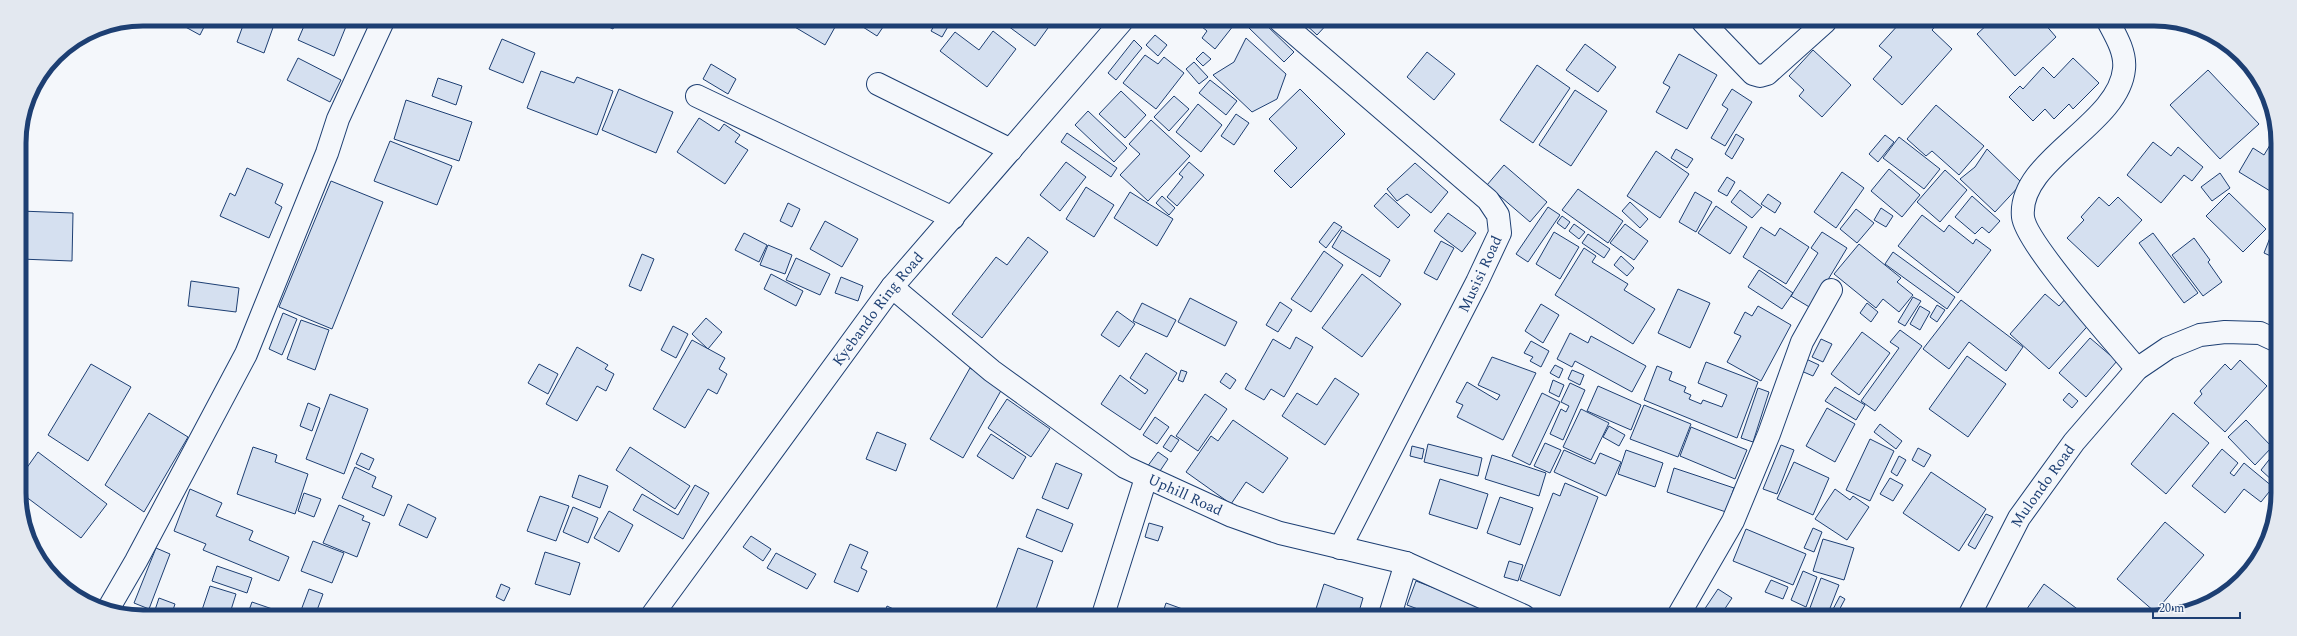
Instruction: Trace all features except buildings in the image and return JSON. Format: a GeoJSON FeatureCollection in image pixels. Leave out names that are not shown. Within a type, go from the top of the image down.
{"type":"FeatureCollection","features":[{"type":"Feature","properties":{"kind":"street"},"geometry":{"type":"LineString","coordinates":[[110,605],[136,561],[246,354],[326,153],[338,119],[381,26]]}},
{"type":"Feature","properties":{"kind":"street","name":"Kyebando Ring Road"},"geometry":{"type":"LineString","coordinates":[[656,610],[892,287],[1118,26]]}},
{"type":"Feature","properties":{"kind":"street","name":"Musisi Road"},"geometry":{"type":"LineString","coordinates":[[1286,26],[1488,200],[1498,215],[1500,232],[1477,282],[1340,548]]}},
{"type":"Feature","properties":{"kind":"street"},"geometry":{"type":"LineString","coordinates":[[1707,26],[1753,74],[1760,76],[1767,74],[1821,26]]}},
{"type":"Feature","properties":{"kind":"street"},"geometry":{"type":"LineString","coordinates":[[2110,26],[2121,47],[2125,68],[2118,92],[2093,120],[2041,171],[2026,194],[2023,217],[2033,239],[2061,278],[2137,369]]}},
{"type":"Feature","properties":{"kind":"street"},"geometry":{"type":"LineString","coordinates":[[878,84],[1011,150]]}},
{"type":"Feature","properties":{"kind":"street"},"geometry":{"type":"LineString","coordinates":[[696,96],[953,218]]}},
{"type":"Feature","properties":{"kind":"street","name":"Uphill Road"},"geometry":{"type":"LineString","coordinates":[[892,287],[992,371],[1124,467],[1232,516],[1280,533],[1406,563],[1511,610]]}},
{"type":"Feature","properties":{"kind":"street"},"geometry":{"type":"LineString","coordinates":[[1681,610],[1733,521],[1769,434],[1802,342],[1830,290]]}},
{"type":"Feature","properties":{"kind":"street","name":"Mulondo Road"},"geometry":{"type":"LineString","coordinates":[[1972,610],[2019,518],[2074,442],[2137,369],[2168,348],[2200,335],[2225,332],[2260,333],[2271,338]]}},
{"type":"Feature","properties":{"kind":"street"},"geometry":{"type":"LineString","coordinates":[[1105,610],[1146,478]]}},
{"type":"Feature","properties":{"kind":"street"},"geometry":{"type":"LineString","coordinates":[[1392,610],[1406,563]]}}]}
